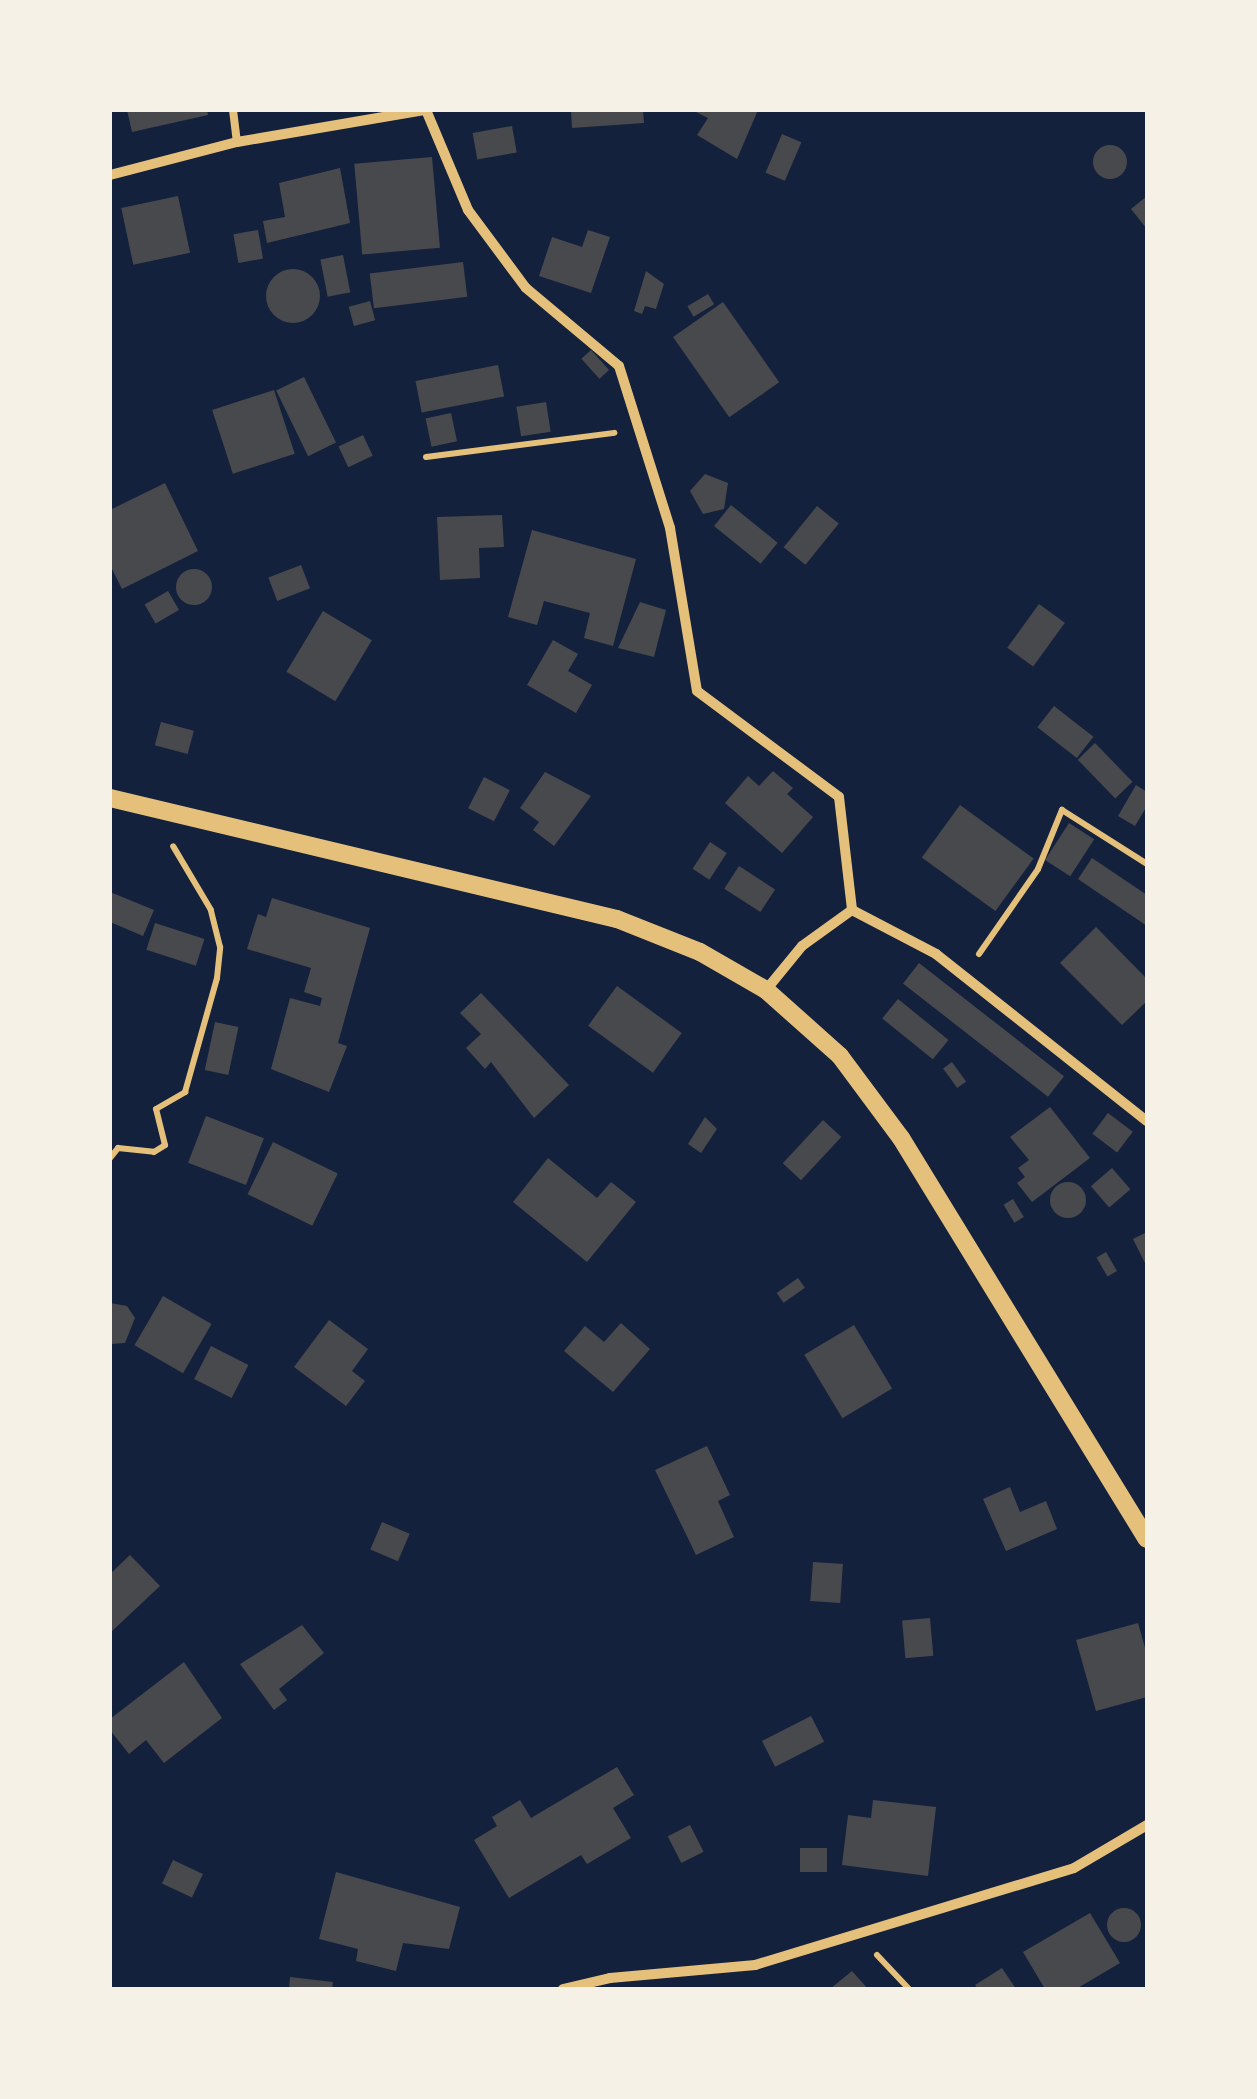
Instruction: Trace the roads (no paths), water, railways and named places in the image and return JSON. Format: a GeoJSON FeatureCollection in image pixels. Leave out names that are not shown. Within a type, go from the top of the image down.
{"type":"FeatureCollection","features":[{"type":"Feature","properties":{"kind":"street"},"geometry":{"type":"LineString","coordinates":[[110,175],[236,142],[425,110],[468,210],[526,288],[619,366],[670,528],[697,691],[838,797],[852,910]]}},
{"type":"Feature","properties":{"kind":"street"},"geometry":{"type":"LineString","coordinates":[[110,798],[617,919],[700,952],[766,990],[815,1029],[892,1125],[1147,1540]]}},
{"type":"Feature","properties":{"kind":"street"},"geometry":{"type":"LineString","coordinates":[[852,910],[964,976],[1147,1121]]}},
{"type":"Feature","properties":{"kind":"street"},"geometry":{"type":"LineString","coordinates":[[766,990],[802,946],[852,910]]}},
{"type":"Feature","properties":{"kind":"street"},"geometry":{"type":"LineString","coordinates":[[563,1989],[610,1978],[754,1966],[1074,1868],[1147,1825]]}},
{"type":"Feature","properties":{"kind":"lane"},"geometry":{"type":"LineString","coordinates":[[233,110],[236,142]]}}]}
